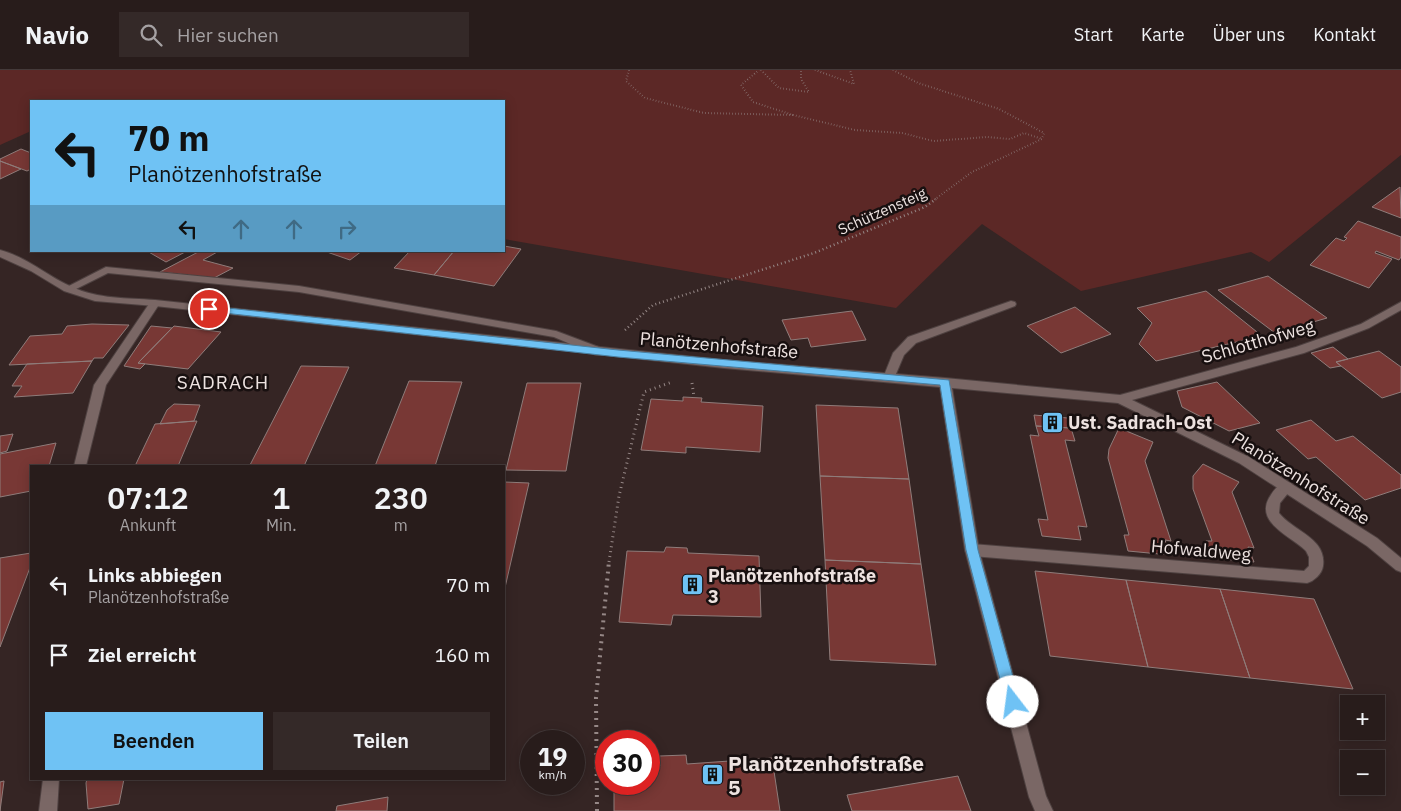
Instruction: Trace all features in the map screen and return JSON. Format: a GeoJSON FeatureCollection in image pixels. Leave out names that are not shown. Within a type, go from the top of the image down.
{"type":"FeatureCollection","features":[{"type":"Feature","properties":{"kind":"street","name":"Planötzenhofstraße"},"geometry":{"type":"LineString","coordinates":[[0,253],[35,269],[68,289],[99,299],[155,303],[601,352],[1120,399],[1244,460],[1372,542],[1401,566]]}},
{"type":"Feature","properties":{"kind":"street"},"geometry":{"type":"LineString","coordinates":[[68,289],[106,270],[298,289],[556,334],[601,352]]}},
{"type":"Feature","properties":{"kind":"street"},"geometry":{"type":"LineString","coordinates":[[80,465],[100,385],[155,303]]}},
{"type":"Feature","properties":{"kind":"street"},"geometry":{"type":"LineString","coordinates":[[889,378],[899,353],[912,340],[1011,304]]}},
{"type":"Feature","properties":{"kind":"street","name":"Schlotthofweg"},"geometry":{"type":"LineString","coordinates":[[1120,399],[1300,350],[1365,326],[1401,305]]}},
{"type":"Feature","properties":{"kind":"street"},"geometry":{"type":"LineString","coordinates":[[945,382],[972,550],[1038,797],[1044,811]]}},
{"type":"Feature","properties":{"kind":"street","name":"Hofwaldweg"},"geometry":{"type":"LineString","coordinates":[[972,550],[1298,578],[1307,577],[1316,568],[1315,554],[1306,540],[1277,521],[1272,511],[1274,500],[1286,487]]}},
{"type":"Feature","properties":{"kind":"street"},"geometry":{"type":"LineString","coordinates":[[48,811],[51,780]]}},
{"type":"Feature","properties":{"kind":"path"},"geometry":{"type":"LineString","coordinates":[[629,70],[626,81],[645,98],[704,113],[793,115]]}},
{"type":"Feature","properties":{"kind":"path"},"geometry":{"type":"LineString","coordinates":[[801,70],[801,79],[809,92],[779,88],[760,70],[741,86],[753,102],[793,115],[855,130],[902,133],[933,141],[987,137],[1010,139],[1024,134],[1042,139],[1044,133],[1020,118],[972,98],[918,82],[893,70]]}},
{"type":"Feature","properties":{"kind":"path"},"geometry":{"type":"LineString","coordinates":[[815,70],[854,84],[850,70]]}},
{"type":"Feature","properties":{"kind":"path","name":"Schützensteig"},"geometry":{"type":"LineString","coordinates":[[601,352],[653,305],[814,254],[925,207],[972,172],[1042,139]]}},
{"type":"Feature","properties":{"kind":"path"},"geometry":{"type":"LineString","coordinates":[[597,811],[596,698],[607,578],[620,496],[644,392],[681,378]]}},
{"type":"Feature","properties":{"kind":"shaded area"},"geometry":{"type":"Polygon","coordinates":[[[0,70],[1401,70],[1401,155],[1269,262],[1251,252],[1081,291],[982,224],[896,308],[505,239],[505,100],[30,100],[30,131],[0,145],[0,70]]]}},
{"type":"Feature","properties":{"kind":"building"},"geometry":{"type":"Polygon","coordinates":[[[21,149],[30,153],[30,170],[27,171],[0,161],[0,159],[21,149]]]}},
{"type":"Feature","properties":{"kind":"building"},"geometry":{"type":"Polygon","coordinates":[[[0,161],[21,169],[0,179],[0,161]]]}},
{"type":"Feature","properties":{"kind":"building"},"geometry":{"type":"Polygon","coordinates":[[[1400,187],[1401,218],[1372,207],[1400,187]]]}},
{"type":"Feature","properties":{"kind":"building"},"geometry":{"type":"Polygon","coordinates":[[[1358,221],[1401,237],[1401,257],[1399,260],[1376,251],[1375,253],[1392,259],[1369,288],[1310,265],[1336,238],[1344,241],[1347,238],[1344,237],[1358,221]]]}},
{"type":"Feature","properties":{"kind":"building"},"geometry":{"type":"Polygon","coordinates":[[[505,246],[521,249],[494,286],[434,275],[453,252],[505,252],[505,246]]]}},
{"type":"Feature","properties":{"kind":"building"},"geometry":{"type":"Polygon","coordinates":[[[149,252],[185,252],[166,262],[149,252]]]}},
{"type":"Feature","properties":{"kind":"building"},"geometry":{"type":"Polygon","coordinates":[[[198,252],[217,252],[203,260],[233,268],[214,278],[160,272],[198,252]]]}},
{"type":"Feature","properties":{"kind":"building"},"geometry":{"type":"Polygon","coordinates":[[[327,252],[361,252],[350,260],[327,252]]]}},
{"type":"Feature","properties":{"kind":"building"},"geometry":{"type":"Polygon","coordinates":[[[409,252],[453,252],[434,275],[394,268],[409,252]]]}},
{"type":"Feature","properties":{"kind":"building"},"geometry":{"type":"Polygon","coordinates":[[[1268,276],[1327,318],[1275,333],[1218,290],[1268,276]]]}},
{"type":"Feature","properties":{"kind":"building"},"geometry":{"type":"Polygon","coordinates":[[[1206,291],[1262,336],[1156,361],[1139,344],[1152,323],[1137,308],[1206,291]]]}},
{"type":"Feature","properties":{"kind":"building"},"geometry":{"type":"Polygon","coordinates":[[[1075,307],[1111,334],[1061,353],[1027,326],[1075,307]]]}},
{"type":"Feature","properties":{"kind":"building"},"geometry":{"type":"Polygon","coordinates":[[[852,311],[866,340],[811,347],[808,338],[791,340],[782,320],[852,311]]]}},
{"type":"Feature","properties":{"kind":"building"},"geometry":{"type":"Polygon","coordinates":[[[92,324],[129,325],[103,358],[94,358],[92,361],[9,365],[30,336],[62,334],[67,326],[92,324]]]}},
{"type":"Feature","properties":{"kind":"building"},"geometry":{"type":"Polygon","coordinates":[[[151,326],[172,328],[138,363],[145,364],[140,369],[124,366],[151,326]]]}},
{"type":"Feature","properties":{"kind":"building"},"geometry":{"type":"Polygon","coordinates":[[[174,326],[221,332],[188,369],[138,363],[174,326]]]}},
{"type":"Feature","properties":{"kind":"building"},"geometry":{"type":"Polygon","coordinates":[[[1333,347],[1348,359],[1336,362],[1341,366],[1330,368],[1311,353],[1333,347]]]}},
{"type":"Feature","properties":{"kind":"building"},"geometry":{"type":"Polygon","coordinates":[[[1379,351],[1401,367],[1401,392],[1382,398],[1336,362],[1379,351]]]}},
{"type":"Feature","properties":{"kind":"building"},"geometry":{"type":"Polygon","coordinates":[[[92,361],[73,393],[14,397],[22,386],[12,386],[27,364],[92,361]]]}},
{"type":"Feature","properties":{"kind":"building"},"geometry":{"type":"Polygon","coordinates":[[[301,366],[349,367],[304,465],[250,465],[301,366]]]}},
{"type":"Feature","properties":{"kind":"building"},"geometry":{"type":"Polygon","coordinates":[[[409,381],[462,382],[435,465],[375,465],[409,381]]]}},
{"type":"Feature","properties":{"kind":"building"},"geometry":{"type":"Polygon","coordinates":[[[1217,382],[1260,423],[1229,431],[1182,407],[1177,391],[1217,382]]]}},
{"type":"Feature","properties":{"kind":"building"},"geometry":{"type":"Polygon","coordinates":[[[527,383],[581,383],[566,471],[506,470],[527,383]]]}},
{"type":"Feature","properties":{"kind":"building"},"geometry":{"type":"Polygon","coordinates":[[[683,397],[702,398],[701,402],[763,406],[760,452],[686,447],[686,453],[641,450],[651,399],[683,401],[683,397]]]}},
{"type":"Feature","properties":{"kind":"building"},"geometry":{"type":"Polygon","coordinates":[[[174,404],[200,405],[194,421],[160,424],[167,410],[174,404]]]}},
{"type":"Feature","properties":{"kind":"building"},"geometry":{"type":"Polygon","coordinates":[[[816,405],[898,408],[909,479],[820,476],[816,405]]]}},
{"type":"Feature","properties":{"kind":"building","name":"Ust. Sadrach-Ost"},"geometry":{"type":"Polygon","coordinates":[[[1034,415],[1068,418],[1071,428],[1036,426],[1034,415]]]}},
{"type":"Feature","properties":{"kind":"building"},"geometry":{"type":"Polygon","coordinates":[[[1311,420],[1336,441],[1353,436],[1401,475],[1401,488],[1365,500],[1316,457],[1308,459],[1276,430],[1311,420]]]}},
{"type":"Feature","properties":{"kind":"building"},"geometry":{"type":"Polygon","coordinates":[[[197,421],[178,465],[135,465],[155,424],[197,421]]]}},
{"type":"Feature","properties":{"kind":"building"},"geometry":{"type":"Polygon","coordinates":[[[1036,426],[1071,428],[1075,441],[1065,440],[1087,527],[1078,526],[1081,540],[1042,536],[1038,519],[1048,520],[1030,435],[1039,436],[1036,426]]]}},
{"type":"Feature","properties":{"kind":"building"},"geometry":{"type":"Polygon","coordinates":[[[1119,428],[1153,442],[1145,461],[1171,541],[1165,540],[1170,555],[1128,551],[1124,535],[1129,535],[1108,458],[1109,449],[1119,428]]]}},
{"type":"Feature","properties":{"kind":"building"},"geometry":{"type":"Polygon","coordinates":[[[13,434],[7,451],[0,453],[0,436],[13,434]]]}},
{"type":"Feature","properties":{"kind":"building"},"geometry":{"type":"Polygon","coordinates":[[[56,443],[49,465],[30,465],[30,491],[0,497],[0,454],[56,443]]]}},
{"type":"Feature","properties":{"kind":"building"},"geometry":{"type":"Polygon","coordinates":[[[1203,464],[1239,482],[1232,492],[1254,548],[1248,547],[1254,562],[1212,558],[1206,541],[1212,541],[1193,489],[1193,476],[1203,464]]]}},
{"type":"Feature","properties":{"kind":"building"},"geometry":{"type":"Polygon","coordinates":[[[820,476],[909,479],[921,564],[825,560],[820,476]]]}},
{"type":"Feature","properties":{"kind":"building"},"geometry":{"type":"Polygon","coordinates":[[[505,482],[529,483],[505,588],[505,482]]]}},
{"type":"Feature","properties":{"kind":"building","name":"Planötzenhofstraße 3"},"geometry":{"type":"Polygon","coordinates":[[[666,547],[687,548],[688,553],[759,556],[761,617],[673,615],[671,625],[619,622],[627,551],[664,552],[666,547]]]}},
{"type":"Feature","properties":{"kind":"building"},"geometry":{"type":"Polygon","coordinates":[[[30,553],[30,568],[0,647],[0,558],[30,553]]]}},
{"type":"Feature","properties":{"kind":"building"},"geometry":{"type":"Polygon","coordinates":[[[825,560],[921,564],[936,665],[830,660],[825,560]]]}},
{"type":"Feature","properties":{"kind":"building"},"geometry":{"type":"Polygon","coordinates":[[[1035,571],[1126,580],[1148,667],[1050,656],[1035,571]]]}},
{"type":"Feature","properties":{"kind":"building"},"geometry":{"type":"Polygon","coordinates":[[[1126,580],[1220,589],[1250,678],[1148,667],[1126,580]]]}},
{"type":"Feature","properties":{"kind":"building"},"geometry":{"type":"Polygon","coordinates":[[[1220,589],[1314,599],[1353,689],[1250,678],[1220,589]]]}},
{"type":"Feature","properties":{"kind":"building","name":"Planötzenhofstraße 5"},"geometry":{"type":"Polygon","coordinates":[[[686,755],[687,764],[772,758],[780,811],[614,811],[614,795],[660,795],[660,756],[686,755]]]}},
{"type":"Feature","properties":{"kind":"building"},"geometry":{"type":"Polygon","coordinates":[[[958,776],[971,811],[852,811],[847,795],[958,776]]]}},
{"type":"Feature","properties":{"kind":"building"},"geometry":{"type":"Polygon","coordinates":[[[87,780],[124,780],[119,804],[88,809],[87,780]]]}},
{"type":"Feature","properties":{"kind":"building"},"geometry":{"type":"Polygon","coordinates":[[[4,781],[0,811],[0,782],[4,781]]]}},
{"type":"Feature","properties":{"kind":"building"},"geometry":{"type":"Polygon","coordinates":[[[388,797],[387,811],[336,811],[337,806],[388,797]]]}},
{"type":"Feature","properties":{"kind":"place","name":"Ust. Sadrach-Ost"},"geometry":{"type":"Point","coordinates":[1052,422]}},
{"type":"Feature","properties":{"kind":"place","name":"Planötzenhofstraße 3"},"geometry":{"type":"Point","coordinates":[692,585]}},
{"type":"Feature","properties":{"kind":"place","name":"Planötzenhofstraße 5"},"geometry":{"type":"Point","coordinates":[712,775]}},
{"type":"Feature","properties":{"kind":"district","name":"SADRACH"},"geometry":{"type":"Point","coordinates":[223,382]}},
{"type":"Feature","properties":{"kind":"route"},"geometry":{"type":"LineString","coordinates":[[209,309],[618,354],[945,382],[972,550],[1013,702]]}}]}
